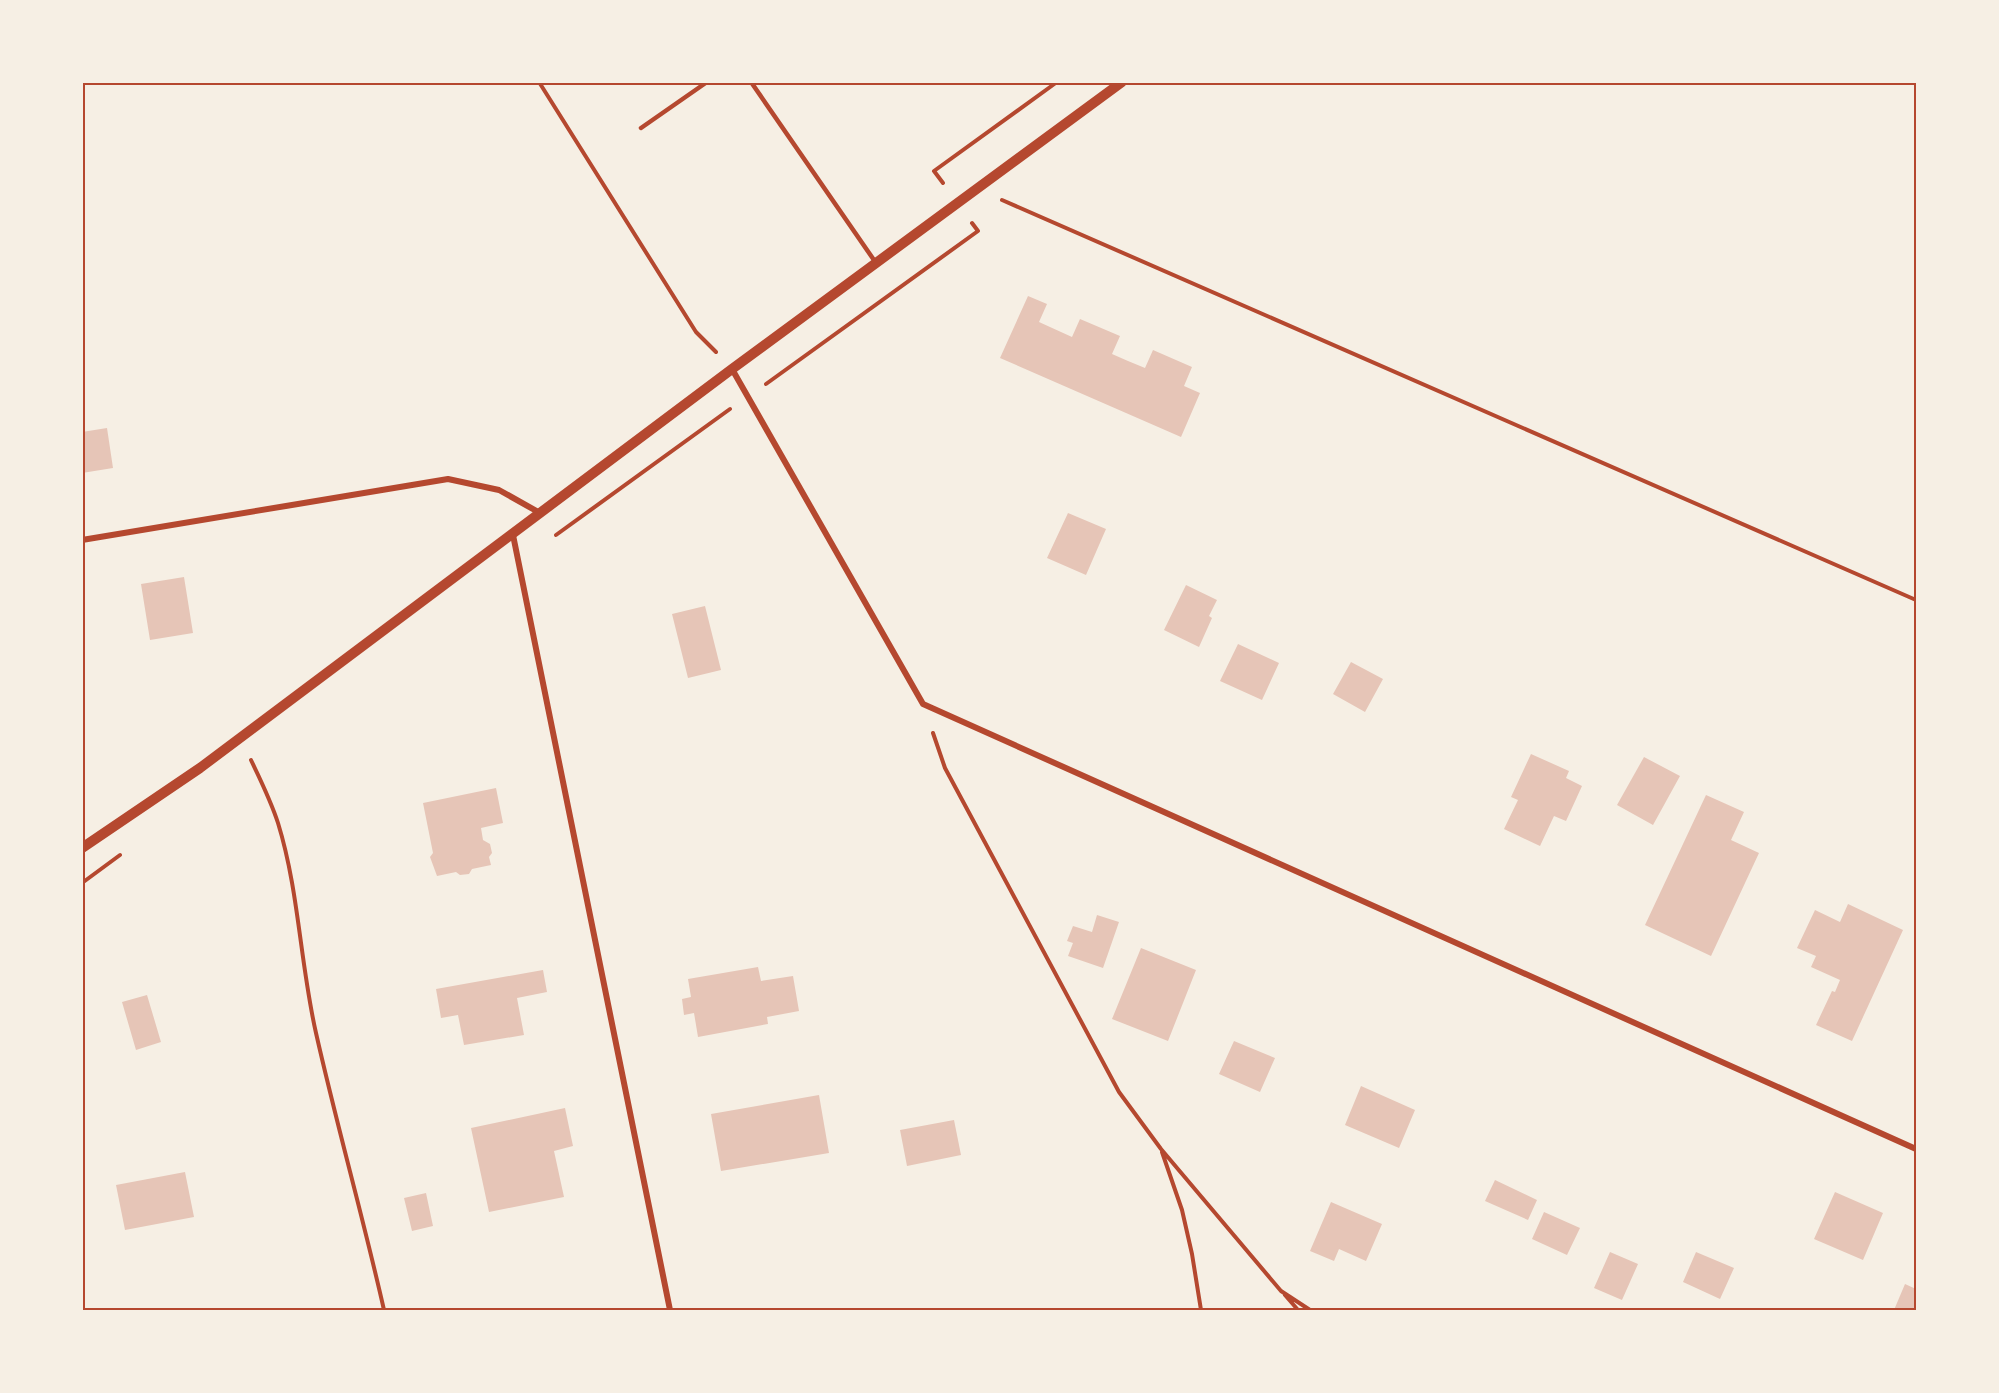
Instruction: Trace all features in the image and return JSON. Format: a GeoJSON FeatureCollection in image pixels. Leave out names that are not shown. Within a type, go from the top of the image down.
{"type":"FeatureCollection","features":[{"type":"Feature","properties":{"kind":"street"},"geometry":{"type":"LineString","coordinates":[[84,844],[239,738],[732,369],[1122,82]]}},
{"type":"Feature","properties":{"kind":"street"},"geometry":{"type":"LineString","coordinates":[[732,369],[923,704],[1917,1149]]}},
{"type":"Feature","properties":{"kind":"street"},"geometry":{"type":"LineString","coordinates":[[82,540],[448,479],[499,490],[540,513]]}},
{"type":"Feature","properties":{"kind":"street"},"geometry":{"type":"LineString","coordinates":[[513,535],[670,1311]]}},
{"type":"Feature","properties":{"kind":"lane"},"geometry":{"type":"LineString","coordinates":[[641,128],[707,82]]}},
{"type":"Feature","properties":{"kind":"lane"},"geometry":{"type":"LineString","coordinates":[[751,82],[876,263]]}},
{"type":"Feature","properties":{"kind":"path"},"geometry":{"type":"LineString","coordinates":[[539,82],[696,332],[732,369]]}},
{"type":"Feature","properties":{"kind":"path"},"geometry":{"type":"LineString","coordinates":[[934,171],[1057,82]]}},
{"type":"Feature","properties":{"kind":"path"},"geometry":{"type":"LineString","coordinates":[[977,189],[1917,600]]}},
{"type":"Feature","properties":{"kind":"path"},"geometry":{"type":"LineString","coordinates":[[923,704],[945,768],[1119,1092],[1161,1149],[1298,1311]]}},
{"type":"Feature","properties":{"kind":"path"},"geometry":{"type":"LineString","coordinates":[[239,738],[267,792],[278,824],[292,883],[315,1031],[366,1228],[384,1311]]}},
{"type":"Feature","properties":{"kind":"path"},"geometry":{"type":"LineString","coordinates":[[1161,1149],[1182,1210],[1202,1311]]}},
{"type":"Feature","properties":{"kind":"path"},"geometry":{"type":"LineString","coordinates":[[1281,1291],[1310,1311]]}},
{"type":"Feature","properties":{"kind":"building"},"geometry":{"type":"Polygon","coordinates":[[[1028,296],[1047,304],[1039,322],[1072,337],[1080,319],[1120,336],[1112,354],[1128,361],[1145,368],[1153,350],[1192,367],[1184,386],[1200,393],[1181,437],[1000,358],[1028,296]]]}},
{"type":"Feature","properties":{"kind":"building"},"geometry":{"type":"Polygon","coordinates":[[[107,428],[113,468],[82,473],[82,432],[107,428]]]}},
{"type":"Feature","properties":{"kind":"building"},"geometry":{"type":"Polygon","coordinates":[[[1068,513],[1106,529],[1086,575],[1047,558],[1068,513]]]}},
{"type":"Feature","properties":{"kind":"building"},"geometry":{"type":"Polygon","coordinates":[[[184,577],[193,633],[150,640],[141,584],[184,577]]]}},
{"type":"Feature","properties":{"kind":"building"},"geometry":{"type":"Polygon","coordinates":[[[1186,585],[1217,600],[1199,647],[1164,630],[1186,585]]]}},
{"type":"Feature","properties":{"kind":"building"},"geometry":{"type":"Polygon","coordinates":[[[705,606],[721,670],[688,678],[672,614],[705,606]]]}},
{"type":"Feature","properties":{"kind":"building"},"geometry":{"type":"Polygon","coordinates":[[[1238,644],[1279,663],[1262,700],[1220,681],[1238,644]]]}},
{"type":"Feature","properties":{"kind":"building"},"geometry":{"type":"Polygon","coordinates":[[[1351,662],[1383,679],[1365,712],[1333,694],[1351,662]]]}},
{"type":"Feature","properties":{"kind":"building"},"geometry":{"type":"Polygon","coordinates":[[[1531,754],[1569,771],[1566,778],[1582,786],[1566,821],[1554,816],[1540,846],[1504,829],[1518,800],[1511,797],[1531,754]]]}},
{"type":"Feature","properties":{"kind":"building"},"geometry":{"type":"Polygon","coordinates":[[[1644,757],[1680,776],[1653,825],[1617,805],[1644,757]]]}},
{"type":"Feature","properties":{"kind":"building"},"geometry":{"type":"Polygon","coordinates":[[[496,788],[503,823],[481,828],[483,840],[490,844],[491,865],[472,869],[469,874],[460,875],[456,872],[437,876],[430,857],[433,853],[423,803],[496,788]]]}},
{"type":"Feature","properties":{"kind":"building"},"geometry":{"type":"Polygon","coordinates":[[[1706,795],[1744,812],[1731,840],[1759,853],[1711,956],[1645,925],[1706,795]]]}},
{"type":"Feature","properties":{"kind":"building"},"geometry":{"type":"Polygon","coordinates":[[[1848,904],[1903,930],[1852,1041],[1816,1025],[1832,991],[1835,992],[1840,980],[1811,967],[1816,956],[1797,948],[1815,910],[1840,922],[1848,904]]]}},
{"type":"Feature","properties":{"kind":"building"},"geometry":{"type":"Polygon","coordinates":[[[1097,915],[1119,922],[1103,968],[1068,956],[1073,943],[1067,941],[1073,926],[1092,932],[1097,915]]]}},
{"type":"Feature","properties":{"kind":"building"},"geometry":{"type":"Polygon","coordinates":[[[1141,948],[1196,970],[1168,1041],[1112,1019],[1141,948]]]}},
{"type":"Feature","properties":{"kind":"building"},"geometry":{"type":"Polygon","coordinates":[[[758,967],[761,981],[793,976],[799,1011],[767,1017],[768,1024],[698,1037],[694,1013],[684,1015],[682,999],[691,997],[688,979],[758,967]]]}},
{"type":"Feature","properties":{"kind":"building"},"geometry":{"type":"Polygon","coordinates":[[[543,970],[547,992],[517,998],[524,1035],[464,1045],[458,1015],[441,1018],[436,989],[543,970]]]}},
{"type":"Feature","properties":{"kind":"building"},"geometry":{"type":"Polygon","coordinates":[[[147,995],[161,1042],[136,1050],[122,1002],[147,995]]]}},
{"type":"Feature","properties":{"kind":"building"},"geometry":{"type":"Polygon","coordinates":[[[1234,1041],[1275,1058],[1260,1092],[1219,1074],[1234,1041]]]}},
{"type":"Feature","properties":{"kind":"building"},"geometry":{"type":"Polygon","coordinates":[[[1361,1086],[1415,1110],[1399,1148],[1345,1125],[1361,1086]]]}},
{"type":"Feature","properties":{"kind":"building"},"geometry":{"type":"Polygon","coordinates":[[[819,1095],[829,1153],[721,1171],[711,1114],[819,1095]]]}},
{"type":"Feature","properties":{"kind":"building"},"geometry":{"type":"Polygon","coordinates":[[[565,1108],[573,1146],[554,1151],[564,1197],[489,1212],[471,1128],[565,1108]]]}},
{"type":"Feature","properties":{"kind":"building"},"geometry":{"type":"Polygon","coordinates":[[[954,1120],[961,1155],[907,1166],[900,1130],[954,1120]]]}},
{"type":"Feature","properties":{"kind":"building"},"geometry":{"type":"Polygon","coordinates":[[[185,1172],[194,1217],[125,1230],[116,1185],[185,1172]]]}},
{"type":"Feature","properties":{"kind":"building"},"geometry":{"type":"Polygon","coordinates":[[[1495,1180],[1537,1200],[1528,1220],[1485,1201],[1495,1180]]]}},
{"type":"Feature","properties":{"kind":"building"},"geometry":{"type":"Polygon","coordinates":[[[1835,1192],[1883,1213],[1863,1260],[1814,1239],[1835,1192]]]}},
{"type":"Feature","properties":{"kind":"building"},"geometry":{"type":"Polygon","coordinates":[[[426,1193],[433,1226],[412,1231],[404,1198],[426,1193]]]}},
{"type":"Feature","properties":{"kind":"building"},"geometry":{"type":"Polygon","coordinates":[[[1331,1202],[1382,1224],[1366,1261],[1339,1249],[1334,1261],[1310,1251],[1331,1202]]]}},
{"type":"Feature","properties":{"kind":"building"},"geometry":{"type":"Polygon","coordinates":[[[1544,1212],[1580,1228],[1567,1255],[1532,1239],[1544,1212]]]}},
{"type":"Feature","properties":{"kind":"building"},"geometry":{"type":"Polygon","coordinates":[[[1610,1252],[1638,1264],[1622,1300],[1594,1288],[1610,1252]]]}},
{"type":"Feature","properties":{"kind":"building"},"geometry":{"type":"Polygon","coordinates":[[[1696,1252],[1734,1268],[1720,1299],[1683,1282],[1696,1252]]]}},
{"type":"Feature","properties":{"kind":"building"},"geometry":{"type":"Polygon","coordinates":[[[1905,1284],[1916,1289],[1916,1310],[1894,1310],[1905,1284]]]}}]}
